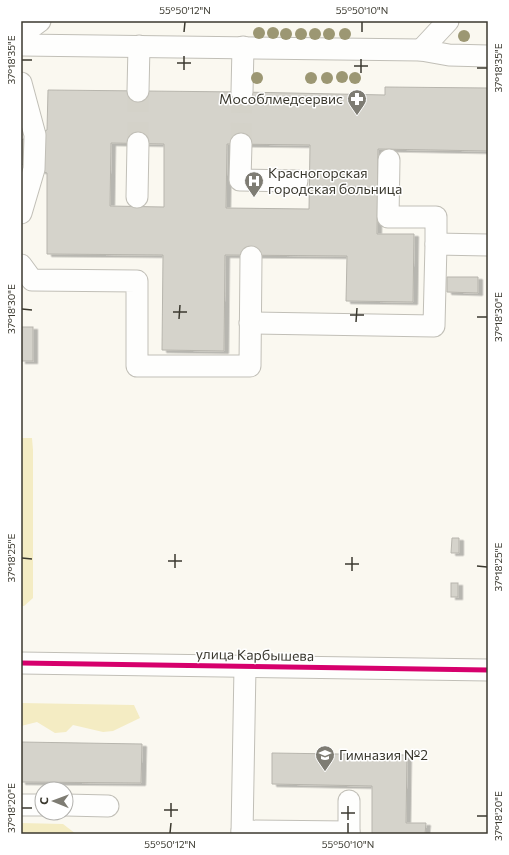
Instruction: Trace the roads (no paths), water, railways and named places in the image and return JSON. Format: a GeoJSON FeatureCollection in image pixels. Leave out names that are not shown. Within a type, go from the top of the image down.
{"type":"FeatureCollection","features":[{"type":"Feature","properties":{"kind":"street"},"geometry":{"type":"LineString","coordinates":[[21,35],[40,21]]}},
{"type":"Feature","properties":{"kind":"street"},"geometry":{"type":"LineString","coordinates":[[421,50],[448,21]]}},
{"type":"Feature","properties":{"kind":"street"},"geometry":{"type":"LineString","coordinates":[[21,45],[421,50],[449,55],[488,56]]}},
{"type":"Feature","properties":{"kind":"street"},"geometry":{"type":"LineString","coordinates":[[138,46],[138,91]]}},
{"type":"Feature","properties":{"kind":"street"},"geometry":{"type":"LineString","coordinates":[[242,92],[243,47]]}},
{"type":"Feature","properties":{"kind":"street"},"geometry":{"type":"LineString","coordinates":[[21,83],[35,135],[34,169],[21,213]]}},
{"type":"Feature","properties":{"kind":"street"},"geometry":{"type":"LineString","coordinates":[[138,143],[138,197]]}},
{"type":"Feature","properties":{"kind":"street"},"geometry":{"type":"LineString","coordinates":[[241,144],[240,180],[298,181]]}},
{"type":"Feature","properties":{"kind":"street"},"geometry":{"type":"LineString","coordinates":[[250,323],[434,326],[436,217],[388,217],[389,160]]}},
{"type":"Feature","properties":{"kind":"street"},"geometry":{"type":"LineString","coordinates":[[436,244],[488,245]]}},
{"type":"Feature","properties":{"kind":"street"},"geometry":{"type":"LineString","coordinates":[[21,264],[32,280],[137,281],[137,366],[250,366],[251,257]]}},
{"type":"Feature","properties":{"kind":"street","name":"улица Карбышева"},"geometry":{"type":"LineString","coordinates":[[21,663],[488,670]]}},
{"type":"Feature","properties":{"kind":"street"},"geometry":{"type":"LineString","coordinates":[[245,667],[242,832],[349,833],[349,801]]}},
{"type":"Feature","properties":{"kind":"street"},"geometry":{"type":"LineString","coordinates":[[21,805],[34,805]]}},
{"type":"Feature","properties":{"kind":"street"},"geometry":{"type":"LineString","coordinates":[[74,805],[108,806]]}},
{"type":"Feature","properties":{"kind":"tunnel"},"geometry":{"type":"LineString","coordinates":[[138,91],[138,143]]}},
{"type":"Feature","properties":{"kind":"tunnel"},"geometry":{"type":"LineString","coordinates":[[241,144],[242,92]]}},
{"type":"Feature","properties":{"kind":"place","name":"Мособлмедсервис"},"geometry":{"type":"Point","coordinates":[357,116]}},
{"type":"Feature","properties":{"kind":"place","name":"Красногорская городская больница"},"geometry":{"type":"Point","coordinates":[254,198]}},
{"type":"Feature","properties":{"kind":"place","name":"Гимназия №2"},"geometry":{"type":"Point","coordinates":[325,772]}}]}
